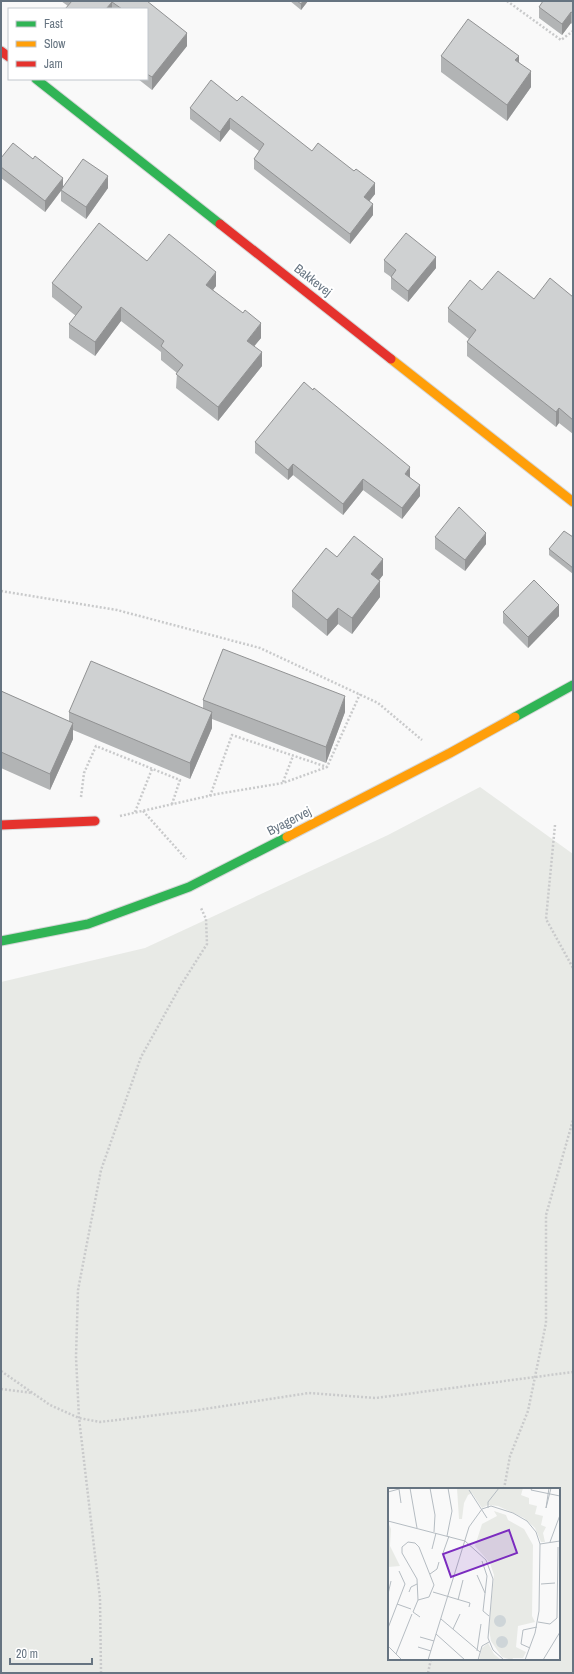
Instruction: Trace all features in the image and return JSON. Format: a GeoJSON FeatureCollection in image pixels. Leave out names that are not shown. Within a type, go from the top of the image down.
{"type":"FeatureCollection","features":[{"type":"Feature","properties":{"kind":"street","name":"Bakkevej"},"geometry":{"type":"LineString","coordinates":[[37,80],[573,502]]}},
{"type":"Feature","properties":{"kind":"street","name":"Byagervej"},"geometry":{"type":"LineString","coordinates":[[1,941],[88,924],[189,887],[442,757],[558,695],[573,685]]}},
{"type":"Feature","properties":{"kind":"street"},"geometry":{"type":"LineString","coordinates":[[1,825],[95,821]]}},
{"type":"Feature","properties":{"kind":"path"},"geometry":{"type":"LineString","coordinates":[[507,1],[561,40],[573,31]]}},
{"type":"Feature","properties":{"kind":"path"},"geometry":{"type":"LineString","coordinates":[[1,591],[117,610],[260,648],[378,703],[442,757]]}},
{"type":"Feature","properties":{"kind":"path"},"geometry":{"type":"LineString","coordinates":[[95,821],[210,796],[283,783],[327,767],[360,694]]}},
{"type":"Feature","properties":{"kind":"path"},"geometry":{"type":"LineString","coordinates":[[210,796],[232,735],[327,767]]}},
{"type":"Feature","properties":{"kind":"path"},"geometry":{"type":"LineString","coordinates":[[78,822],[84,773],[96,746],[180,780],[172,804]]}},
{"type":"Feature","properties":{"kind":"path"},"geometry":{"type":"LineString","coordinates":[[283,783],[293,756]]}},
{"type":"Feature","properties":{"kind":"path"},"geometry":{"type":"LineString","coordinates":[[135,812],[152,769]]}},
{"type":"Feature","properties":{"kind":"path"},"geometry":{"type":"LineString","coordinates":[[142,811],[204,879]]}},
{"type":"Feature","properties":{"kind":"path"},"geometry":{"type":"LineString","coordinates":[[555,826],[546,919],[573,968]]}},
{"type":"Feature","properties":{"kind":"path"},"geometry":{"type":"LineString","coordinates":[[101,1673],[100,1598],[78,1418],[76,1357],[78,1290],[101,1170],[141,1056],[181,985],[207,944],[206,919],[189,887]]}},
{"type":"Feature","properties":{"kind":"path"},"geometry":{"type":"LineString","coordinates":[[504,1488],[510,1456],[528,1411],[546,1324],[546,1216],[573,1120]]}},
{"type":"Feature","properties":{"kind":"path"},"geometry":{"type":"LineString","coordinates":[[1,1371],[50,1405],[78,1418],[100,1422],[309,1394],[376,1398],[573,1372]]}},
{"type":"Feature","properties":{"kind":"path"},"geometry":{"type":"LineString","coordinates":[[1,1389],[34,1393]]}},
{"type":"Feature","properties":{"kind":"path"},"geometry":{"type":"LineString","coordinates":[[428,1673],[431,1660]]}},
{"type":"Feature","properties":{"kind":"shaded area"},"geometry":{"type":"Polygon","coordinates":[[[480,787],[573,854],[573,1673],[1,1673],[1,982],[145,948],[388,835],[480,787]]]}},
{"type":"Feature","properties":{"kind":"building"},"geometry":{"type":"Polygon","coordinates":[[[72,1],[147,1],[187,33],[152,77],[148,75],[148,8],[121,8],[112,2],[107,8],[66,8],[72,1]]]}},
{"type":"Feature","properties":{"kind":"building"},"geometry":{"type":"Polygon","coordinates":[[[543,1],[573,1],[573,13],[571,12],[562,24],[539,7],[543,1]]]}},
{"type":"Feature","properties":{"kind":"building"},"geometry":{"type":"Polygon","coordinates":[[[468,19],[519,56],[515,60],[531,71],[507,105],[441,56],[468,19]]]}},
{"type":"Feature","properties":{"kind":"building"},"geometry":{"type":"Polygon","coordinates":[[[211,80],[237,101],[242,96],[312,151],[318,143],[354,171],[356,169],[375,183],[364,197],[373,204],[350,234],[254,159],[264,144],[230,118],[220,132],[190,108],[211,80]]]}},
{"type":"Feature","properties":{"kind":"building"},"geometry":{"type":"Polygon","coordinates":[[[13,143],[33,159],[35,156],[63,178],[45,201],[1,167],[1,158],[13,143]]]}},
{"type":"Feature","properties":{"kind":"building"},"geometry":{"type":"Polygon","coordinates":[[[83,159],[108,176],[86,207],[61,190],[83,159]]]}},
{"type":"Feature","properties":{"kind":"building"},"geometry":{"type":"Polygon","coordinates":[[[99,223],[147,261],[169,234],[216,272],[206,285],[243,313],[245,310],[261,323],[247,341],[262,352],[218,407],[176,374],[183,365],[161,346],[164,341],[121,307],[95,342],[69,324],[82,307],[52,283],[99,223]]]}},
{"type":"Feature","properties":{"kind":"building"},"geometry":{"type":"Polygon","coordinates":[[[406,233],[436,257],[408,291],[391,277],[396,270],[384,260],[406,233]]]}},
{"type":"Feature","properties":{"kind":"building"},"geometry":{"type":"Polygon","coordinates":[[[498,271],[534,299],[550,278],[573,297],[573,420],[559,408],[556,412],[467,342],[476,330],[448,308],[470,280],[482,290],[498,271]]]}},
{"type":"Feature","properties":{"kind":"building"},"geometry":{"type":"Polygon","coordinates":[[[304,382],[313,390],[314,388],[410,467],[405,474],[420,485],[402,508],[363,479],[343,504],[293,464],[288,470],[255,442],[304,382]]]}},
{"type":"Feature","properties":{"kind":"building"},"geometry":{"type":"Polygon","coordinates":[[[459,507],[486,533],[465,560],[435,537],[459,507]]]}},
{"type":"Feature","properties":{"kind":"building"},"geometry":{"type":"Polygon","coordinates":[[[564,531],[573,537],[573,568],[549,549],[564,531]]]}},
{"type":"Feature","properties":{"kind":"building"},"geometry":{"type":"Polygon","coordinates":[[[354,536],[383,559],[371,574],[380,581],[352,618],[338,608],[327,620],[292,591],[326,548],[337,557],[354,536]]]}},
{"type":"Feature","properties":{"kind":"building"},"geometry":{"type":"Polygon","coordinates":[[[534,580],[559,605],[528,637],[503,612],[534,580]]]}},
{"type":"Feature","properties":{"kind":"building"},"geometry":{"type":"Polygon","coordinates":[[[223,649],[345,696],[326,747],[203,700],[223,649]]]}},
{"type":"Feature","properties":{"kind":"building"},"geometry":{"type":"Polygon","coordinates":[[[91,661],[212,712],[190,763],[69,712],[91,661]]]}},
{"type":"Feature","properties":{"kind":"building"},"geometry":{"type":"Polygon","coordinates":[[[1,691],[73,723],[50,774],[1,752],[1,691]]]}},
{"type":"Feature","properties":{"kind":"traffic: fast"},"geometry":{"type":"LineString","coordinates":[[37,80],[220,224]]}},
{"type":"Feature","properties":{"kind":"traffic: fast"},"geometry":{"type":"LineString","coordinates":[[515,717],[573,685]]}},
{"type":"Feature","properties":{"kind":"traffic: fast"},"geometry":{"type":"LineString","coordinates":[[1,941],[88,924],[189,887],[287,837]]}},
{"type":"Feature","properties":{"kind":"traffic: slow"},"geometry":{"type":"LineString","coordinates":[[391,359],[573,502]]}},
{"type":"Feature","properties":{"kind":"traffic: slow"},"geometry":{"type":"LineString","coordinates":[[287,837],[450,753],[515,717]]}},
{"type":"Feature","properties":{"kind":"traffic: jam"},"geometry":{"type":"LineString","coordinates":[[1,51],[8,56]]}},
{"type":"Feature","properties":{"kind":"traffic: jam"},"geometry":{"type":"LineString","coordinates":[[220,224],[391,359]]}},
{"type":"Feature","properties":{"kind":"traffic: jam"},"geometry":{"type":"LineString","coordinates":[[1,825],[95,821]]}}]}
